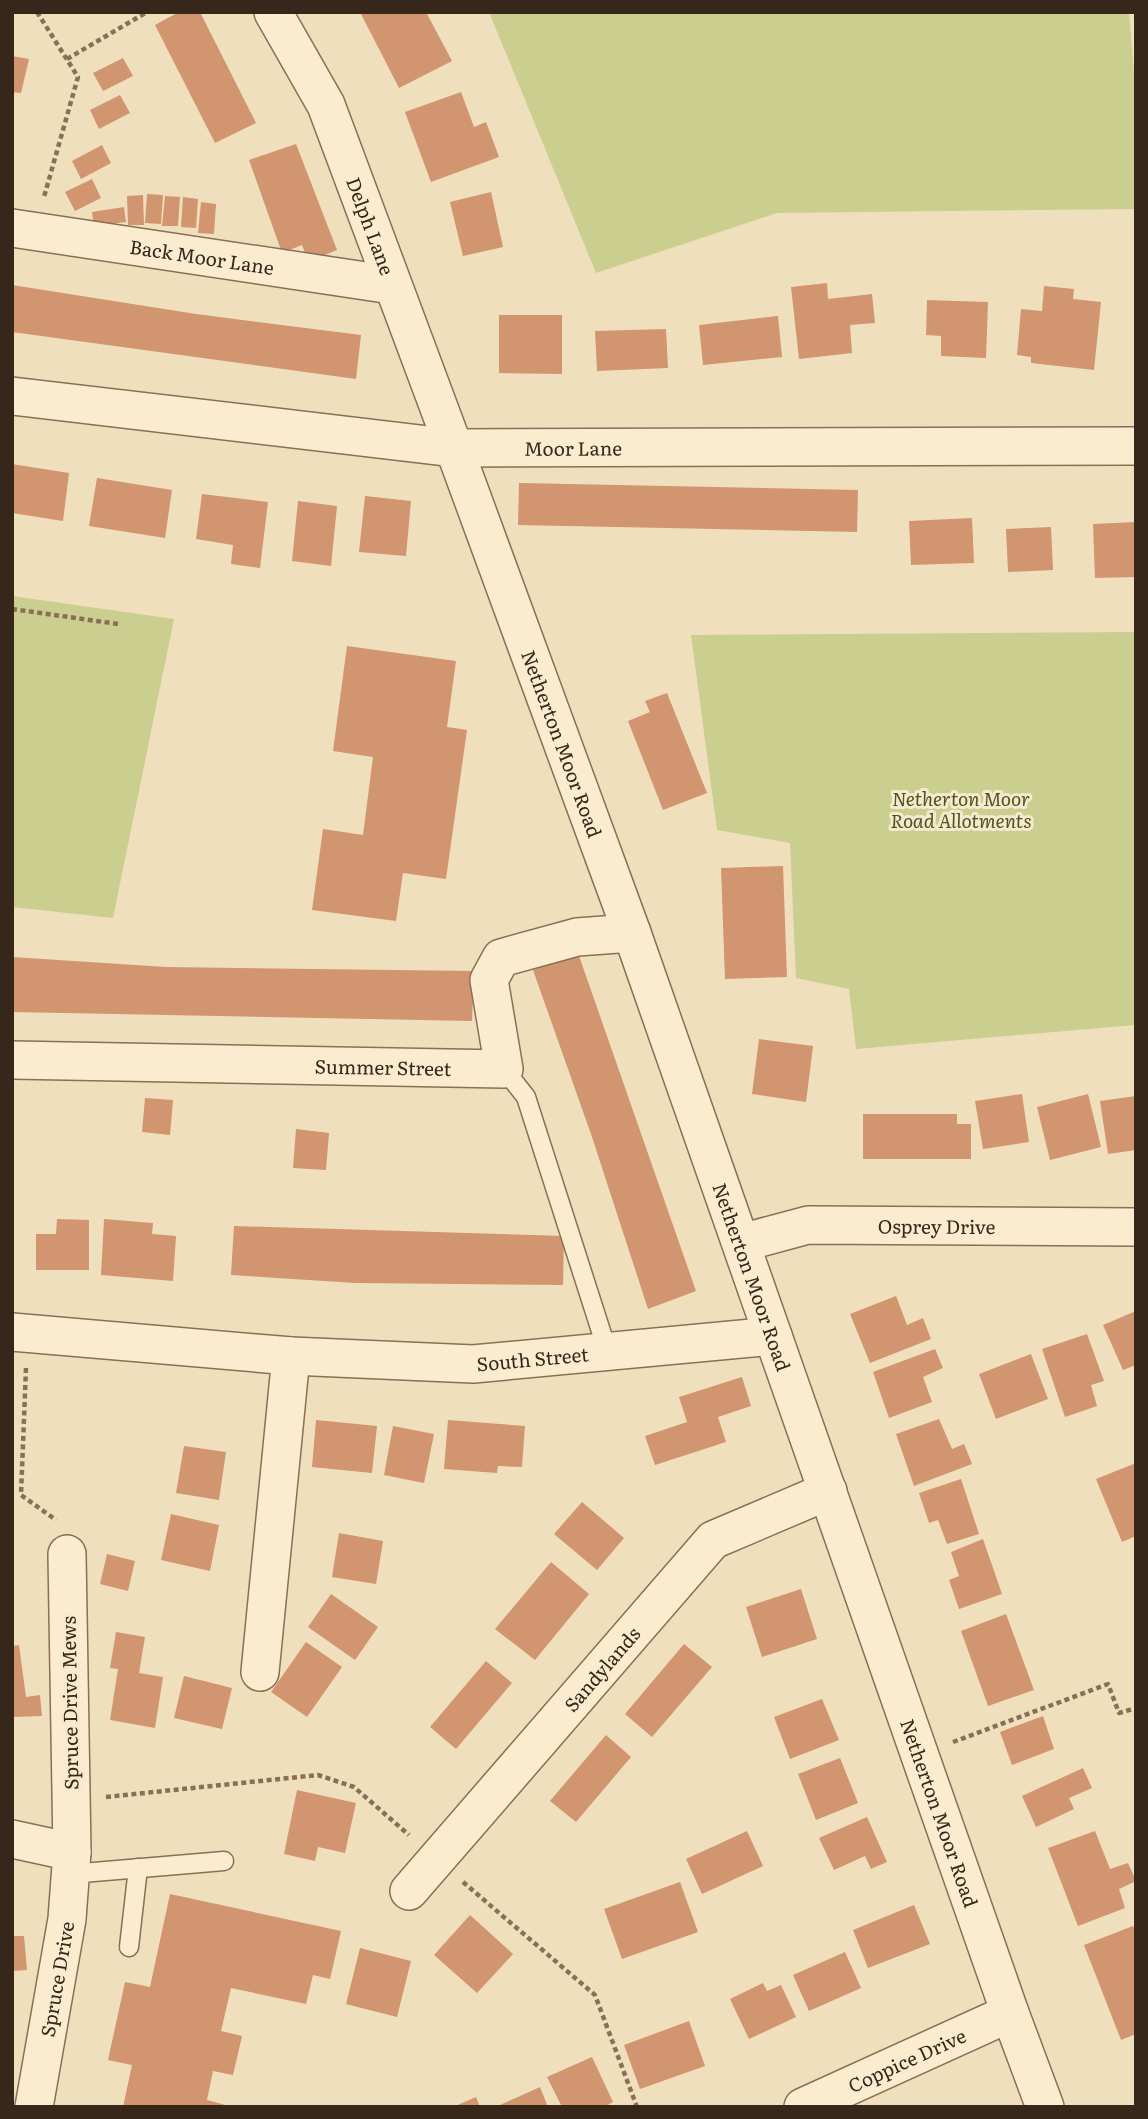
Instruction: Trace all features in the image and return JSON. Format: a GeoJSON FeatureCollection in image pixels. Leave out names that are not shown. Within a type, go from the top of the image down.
{"type":"FeatureCollection","features":[{"type":"Feature","properties":{"kind":"street","name":"Delph Lane"},"geometry":{"type":"LineString","coordinates":[[272,12],[326,105],[454,449]]}},
{"type":"Feature","properties":{"kind":"street","name":"Back Moor Lane"},"geometry":{"type":"LineString","coordinates":[[23,230],[393,285]]}},
{"type":"Feature","properties":{"kind":"street","name":"Moor Lane"},"geometry":{"type":"LineString","coordinates":[[12,396],[454,449],[1136,446]]}},
{"type":"Feature","properties":{"kind":"street","name":"Netherton Moor Road"},"geometry":{"type":"LineString","coordinates":[[454,449],[632,933],[1045,2107]]}},
{"type":"Feature","properties":{"kind":"street"},"geometry":{"type":"LineString","coordinates":[[504,1069],[489,980],[501,958],[577,937],[632,933]]}},
{"type":"Feature","properties":{"kind":"street","name":"Summer Street"},"geometry":{"type":"LineString","coordinates":[[12,1060],[504,1069]]}},
{"type":"Feature","properties":{"kind":"street","name":"Osprey Drive"},"geometry":{"type":"LineString","coordinates":[[741,1243],[808,1225],[1136,1227]]}},
{"type":"Feature","properties":{"kind":"street","name":"South Street"},"geometry":{"type":"LineString","coordinates":[[20,1333],[291,1356],[473,1364],[773,1336]]}},
{"type":"Feature","properties":{"kind":"street"},"geometry":{"type":"LineString","coordinates":[[260,1672],[291,1356]]}},
{"type":"Feature","properties":{"kind":"street","name":"Sandylands"},"geometry":{"type":"LineString","coordinates":[[409,1891],[713,1540],[828,1491]]}},
{"type":"Feature","properties":{"kind":"street","name":"Spruce Drive Mews"},"geometry":{"type":"LineString","coordinates":[[67,1553],[71,1863]]}},
{"type":"Feature","properties":{"kind":"street"},"geometry":{"type":"LineString","coordinates":[[12,1839],[71,1863]]}},
{"type":"Feature","properties":{"kind":"street","name":"Spruce Drive"},"geometry":{"type":"LineString","coordinates":[[34,2107],[67,1919],[71,1863]]}},
{"type":"Feature","properties":{"kind":"street","name":"Coppice Drive"},"geometry":{"type":"LineString","coordinates":[[803,2107],[1010,2013]]}},
{"type":"Feature","properties":{"kind":"lane"},"geometry":{"type":"LineString","coordinates":[[504,1069],[526,1097],[608,1353]]}},
{"type":"Feature","properties":{"kind":"lane"},"geometry":{"type":"LineString","coordinates":[[71,1863],[138,1868],[224,1861]]}},
{"type":"Feature","properties":{"kind":"lane"},"geometry":{"type":"LineString","coordinates":[[129,1947],[138,1868]]}},
{"type":"Feature","properties":{"kind":"path"},"geometry":{"type":"LineString","coordinates":[[23,230],[79,77],[37,12]]}},
{"type":"Feature","properties":{"kind":"path"},"geometry":{"type":"LineString","coordinates":[[67,59],[148,12]]}},
{"type":"Feature","properties":{"kind":"path"},"geometry":{"type":"LineString","coordinates":[[12,609],[118,624]]}},
{"type":"Feature","properties":{"kind":"path"},"geometry":{"type":"LineString","coordinates":[[20,1333],[21,1495],[41,1507],[59,1523],[67,1553]]}},
{"type":"Feature","properties":{"kind":"path"},"geometry":{"type":"LineString","coordinates":[[920,1755],[1108,1684],[1119,1713],[1136,1708]]}},
{"type":"Feature","properties":{"kind":"path"},"geometry":{"type":"LineString","coordinates":[[71,1800],[318,1775],[354,1787],[595,1995],[637,2107]]}},
{"type":"Feature","properties":{"kind":"green space"},"geometry":{"type":"Polygon","coordinates":[[[489,12],[1129,12],[1136,96],[1136,209],[777,213],[596,273],[489,12]]]}},
{"type":"Feature","properties":{"kind":"green space"},"geometry":{"type":"Polygon","coordinates":[[[12,596],[174,619],[113,918],[12,907],[12,596]]]}},
{"type":"Feature","properties":{"kind":"green space","name":"Netherton Moor Road Allotments"},"geometry":{"type":"Polygon","coordinates":[[[1136,632],[1136,1025],[856,1049],[849,989],[796,978],[790,843],[717,830],[691,635],[1136,632]]]}},
{"type":"Feature","properties":{"kind":"building"},"geometry":{"type":"Polygon","coordinates":[[[179,12],[200,12],[256,123],[215,143],[155,25],[179,12]]]}},
{"type":"Feature","properties":{"kind":"building"},"geometry":{"type":"Polygon","coordinates":[[[426,12],[452,61],[399,88],[361,14],[426,12]]]}},
{"type":"Feature","properties":{"kind":"building"},"geometry":{"type":"Polygon","coordinates":[[[12,56],[29,59],[21,93],[12,92],[12,56]]]}},
{"type":"Feature","properties":{"kind":"building"},"geometry":{"type":"Polygon","coordinates":[[[123,58],[133,76],[103,91],[93,73],[123,58]]]}},
{"type":"Feature","properties":{"kind":"building"},"geometry":{"type":"Polygon","coordinates":[[[461,92],[474,127],[486,122],[499,157],[431,182],[405,112],[461,92]]]}},
{"type":"Feature","properties":{"kind":"building"},"geometry":{"type":"Polygon","coordinates":[[[120,95],[130,113],[99,129],[90,110],[120,95]]]}},
{"type":"Feature","properties":{"kind":"building"},"geometry":{"type":"Polygon","coordinates":[[[296,144],[337,250],[320,257],[319,254],[307,258],[302,245],[282,253],[249,160],[296,144]]]}},
{"type":"Feature","properties":{"kind":"building"},"geometry":{"type":"Polygon","coordinates":[[[102,145],[111,163],[81,179],[72,161],[102,145]]]}},
{"type":"Feature","properties":{"kind":"building"},"geometry":{"type":"Polygon","coordinates":[[[92,179],[101,198],[75,211],[65,192],[92,179]]]}},
{"type":"Feature","properties":{"kind":"building"},"geometry":{"type":"Polygon","coordinates":[[[491,192],[503,247],[463,256],[450,202],[491,192]]]}},
{"type":"Feature","properties":{"kind":"building"},"geometry":{"type":"Polygon","coordinates":[[[147,194],[163,195],[161,224],[145,223],[147,194]]]}},
{"type":"Feature","properties":{"kind":"building"},"geometry":{"type":"Polygon","coordinates":[[[143,195],[144,225],[128,225],[127,196],[143,195]]]}},
{"type":"Feature","properties":{"kind":"building"},"geometry":{"type":"Polygon","coordinates":[[[165,196],[180,197],[178,226],[162,226],[165,196]]]}},
{"type":"Feature","properties":{"kind":"building"},"geometry":{"type":"Polygon","coordinates":[[[183,197],[198,199],[196,228],[181,227],[183,197]]]}},
{"type":"Feature","properties":{"kind":"building"},"geometry":{"type":"Polygon","coordinates":[[[201,202],[216,204],[214,234],[198,233],[201,202]]]}},
{"type":"Feature","properties":{"kind":"building"},"geometry":{"type":"Polygon","coordinates":[[[124,207],[126,222],[94,226],[92,212],[124,207]]]}},
{"type":"Feature","properties":{"kind":"building"},"geometry":{"type":"Polygon","coordinates":[[[827,283],[828,299],[872,294],[875,323],[850,325],[852,353],[799,359],[791,287],[827,283]]]}},
{"type":"Feature","properties":{"kind":"building"},"geometry":{"type":"Polygon","coordinates":[[[12,285],[196,314],[361,335],[356,379],[12,332],[12,285]]]}},
{"type":"Feature","properties":{"kind":"building"},"geometry":{"type":"Polygon","coordinates":[[[1044,286],[1074,289],[1073,299],[1101,302],[1094,370],[1031,363],[1031,357],[1017,355],[1021,309],[1042,311],[1044,286]]]}},
{"type":"Feature","properties":{"kind":"building"},"geometry":{"type":"Polygon","coordinates":[[[927,300],[988,302],[986,358],[941,356],[941,336],[926,335],[927,300]]]}},
{"type":"Feature","properties":{"kind":"building"},"geometry":{"type":"Polygon","coordinates":[[[499,315],[562,315],[562,374],[499,373],[499,315]]]}},
{"type":"Feature","properties":{"kind":"building"},"geometry":{"type":"Polygon","coordinates":[[[778,316],[782,357],[703,365],[699,325],[778,316]]]}},
{"type":"Feature","properties":{"kind":"building"},"geometry":{"type":"Polygon","coordinates":[[[666,329],[668,368],[597,371],[595,331],[666,329]]]}},
{"type":"Feature","properties":{"kind":"building"},"geometry":{"type":"Polygon","coordinates":[[[12,464],[69,473],[63,521],[12,513],[12,464]]]}},
{"type":"Feature","properties":{"kind":"building"},"geometry":{"type":"Polygon","coordinates":[[[97,478],[172,490],[165,538],[89,526],[97,478]]]}},
{"type":"Feature","properties":{"kind":"building"},"geometry":{"type":"Polygon","coordinates":[[[519,483],[858,490],[857,532],[518,525],[519,483]]]}},
{"type":"Feature","properties":{"kind":"building"},"geometry":{"type":"Polygon","coordinates":[[[202,494],[268,502],[260,568],[231,564],[233,545],[196,539],[202,494]]]}},
{"type":"Feature","properties":{"kind":"building"},"geometry":{"type":"Polygon","coordinates":[[[365,496],[411,501],[406,556],[359,552],[365,496]]]}},
{"type":"Feature","properties":{"kind":"building"},"geometry":{"type":"Polygon","coordinates":[[[298,501],[337,506],[331,566],[292,561],[298,501]]]}},
{"type":"Feature","properties":{"kind":"building"},"geometry":{"type":"Polygon","coordinates":[[[972,518],[974,563],[911,565],[909,521],[972,518]]]}},
{"type":"Feature","properties":{"kind":"building"},"geometry":{"type":"Polygon","coordinates":[[[1136,522],[1136,577],[1095,578],[1093,524],[1136,522]]]}},
{"type":"Feature","properties":{"kind":"building"},"geometry":{"type":"Polygon","coordinates":[[[1051,527],[1053,570],[1008,572],[1006,529],[1051,527]]]}},
{"type":"Feature","properties":{"kind":"building"},"geometry":{"type":"Polygon","coordinates":[[[347,646],[456,661],[447,727],[467,730],[446,879],[403,873],[396,921],[312,910],[323,829],[363,835],[373,757],[333,751],[347,646]]]}},
{"type":"Feature","properties":{"kind":"building"},"geometry":{"type":"Polygon","coordinates":[[[667,693],[707,793],[663,810],[628,721],[650,712],[645,701],[667,693]]]}},
{"type":"Feature","properties":{"kind":"building"},"geometry":{"type":"Polygon","coordinates":[[[783,866],[787,977],[725,979],[721,868],[783,866]]]}},
{"type":"Feature","properties":{"kind":"building"},"geometry":{"type":"Polygon","coordinates":[[[578,953],[696,1291],[648,1309],[592,1137],[533,970],[578,953]]]}},
{"type":"Feature","properties":{"kind":"building"},"geometry":{"type":"Polygon","coordinates":[[[12,957],[166,967],[474,971],[472,1021],[12,1012],[12,957]]]}},
{"type":"Feature","properties":{"kind":"building"},"geometry":{"type":"Polygon","coordinates":[[[759,1039],[813,1046],[806,1102],[752,1094],[759,1039]]]}},
{"type":"Feature","properties":{"kind":"building"},"geometry":{"type":"Polygon","coordinates":[[[1022,1094],[1029,1142],[983,1149],[975,1101],[1022,1094]]]}},
{"type":"Feature","properties":{"kind":"building"},"geometry":{"type":"Polygon","coordinates":[[[1088,1094],[1101,1147],[1050,1160],[1037,1107],[1088,1094]]]}},
{"type":"Feature","properties":{"kind":"building"},"geometry":{"type":"Polygon","coordinates":[[[1136,1096],[1136,1150],[1108,1154],[1100,1101],[1136,1096]]]}},
{"type":"Feature","properties":{"kind":"building"},"geometry":{"type":"Polygon","coordinates":[[[145,1098],[173,1100],[170,1135],[142,1132],[145,1098]]]}},
{"type":"Feature","properties":{"kind":"building"},"geometry":{"type":"Polygon","coordinates":[[[863,1114],[957,1114],[957,1124],[971,1124],[971,1159],[863,1159],[863,1114]]]}},
{"type":"Feature","properties":{"kind":"building"},"geometry":{"type":"Polygon","coordinates":[[[296,1129],[329,1133],[326,1170],[293,1168],[296,1129]]]}},
{"type":"Feature","properties":{"kind":"building"},"geometry":{"type":"Polygon","coordinates":[[[57,1219],[89,1220],[89,1270],[36,1270],[36,1234],[56,1234],[57,1219]]]}},
{"type":"Feature","properties":{"kind":"building"},"geometry":{"type":"Polygon","coordinates":[[[104,1219],[153,1223],[152,1234],[176,1236],[173,1281],[101,1275],[104,1219]]]}},
{"type":"Feature","properties":{"kind":"building"},"geometry":{"type":"Polygon","coordinates":[[[234,1226],[564,1236],[563,1285],[355,1283],[231,1275],[234,1226]]]}},
{"type":"Feature","properties":{"kind":"building"},"geometry":{"type":"Polygon","coordinates":[[[896,1296],[907,1325],[923,1318],[931,1339],[870,1363],[850,1314],[896,1296]]]}},
{"type":"Feature","properties":{"kind":"building"},"geometry":{"type":"Polygon","coordinates":[[[1136,1311],[1136,1365],[1123,1370],[1103,1325],[1136,1311]]]}},
{"type":"Feature","properties":{"kind":"building"},"geometry":{"type":"Polygon","coordinates":[[[1087,1334],[1104,1381],[1091,1385],[1097,1406],[1065,1417],[1042,1349],[1087,1334]]]}},
{"type":"Feature","properties":{"kind":"building"},"geometry":{"type":"Polygon","coordinates":[[[935,1349],[943,1368],[923,1377],[932,1402],[889,1418],[873,1372],[935,1349]]]}},
{"type":"Feature","properties":{"kind":"building"},"geometry":{"type":"Polygon","coordinates":[[[1031,1354],[1048,1399],[996,1419],[979,1374],[1031,1354]]]}},
{"type":"Feature","properties":{"kind":"building"},"geometry":{"type":"Polygon","coordinates":[[[742,1377],[751,1406],[718,1417],[726,1442],[655,1465],[645,1436],[687,1422],[679,1397],[742,1377]]]}},
{"type":"Feature","properties":{"kind":"building"},"geometry":{"type":"Polygon","coordinates":[[[939,1419],[952,1449],[964,1444],[972,1464],[914,1486],[896,1434],[939,1419]]]}},
{"type":"Feature","properties":{"kind":"building"},"geometry":{"type":"Polygon","coordinates":[[[316,1420],[377,1426],[372,1473],[312,1467],[316,1420]]]}},
{"type":"Feature","properties":{"kind":"building"},"geometry":{"type":"Polygon","coordinates":[[[448,1420],[525,1426],[522,1467],[498,1466],[497,1473],[444,1469],[448,1420]]]}},
{"type":"Feature","properties":{"kind":"building"},"geometry":{"type":"Polygon","coordinates":[[[393,1426],[434,1434],[424,1483],[384,1475],[393,1426]]]}},
{"type":"Feature","properties":{"kind":"building"},"geometry":{"type":"Polygon","coordinates":[[[184,1446],[226,1452],[219,1500],[176,1493],[184,1446]]]}},
{"type":"Feature","properties":{"kind":"building"},"geometry":{"type":"Polygon","coordinates":[[[1136,1463],[1136,1536],[1122,1542],[1096,1479],[1136,1463]]]}},
{"type":"Feature","properties":{"kind":"building"},"geometry":{"type":"Polygon","coordinates":[[[961,1479],[979,1534],[947,1544],[938,1520],[929,1523],[919,1493],[961,1479]]]}},
{"type":"Feature","properties":{"kind":"building"},"geometry":{"type":"Polygon","coordinates":[[[582,1502],[624,1538],[597,1570],[554,1534],[582,1502]]]}},
{"type":"Feature","properties":{"kind":"building"},"geometry":{"type":"Polygon","coordinates":[[[171,1514],[219,1525],[210,1571],[161,1560],[171,1514]]]}},
{"type":"Feature","properties":{"kind":"building"},"geometry":{"type":"Polygon","coordinates":[[[339,1533],[383,1541],[376,1584],[332,1577],[339,1533]]]}},
{"type":"Feature","properties":{"kind":"building"},"geometry":{"type":"Polygon","coordinates":[[[983,1539],[1002,1594],[959,1609],[949,1580],[959,1576],[951,1552],[983,1539]]]}},
{"type":"Feature","properties":{"kind":"building"},"geometry":{"type":"Polygon","coordinates":[[[107,1554],[135,1561],[128,1591],[100,1584],[107,1554]]]}},
{"type":"Feature","properties":{"kind":"building"},"geometry":{"type":"Polygon","coordinates":[[[551,1562],[589,1594],[535,1660],[495,1629],[551,1562]]]}},
{"type":"Feature","properties":{"kind":"building"},"geometry":{"type":"Polygon","coordinates":[[[801,1589],[817,1639],[762,1657],[746,1607],[801,1589]]]}},
{"type":"Feature","properties":{"kind":"building"},"geometry":{"type":"Polygon","coordinates":[[[331,1594],[378,1627],[355,1660],[308,1627],[331,1594]]]}},
{"type":"Feature","properties":{"kind":"building"},"geometry":{"type":"Polygon","coordinates":[[[1006,1614],[1034,1690],[988,1706],[961,1631],[1006,1614]]]}},
{"type":"Feature","properties":{"kind":"building"},"geometry":{"type":"Polygon","coordinates":[[[116,1632],[145,1637],[139,1673],[163,1677],[155,1728],[110,1720],[118,1669],[110,1668],[116,1632]]]}},
{"type":"Feature","properties":{"kind":"building"},"geometry":{"type":"Polygon","coordinates":[[[306,1642],[342,1667],[307,1717],[271,1692],[306,1642]]]}},
{"type":"Feature","properties":{"kind":"building"},"geometry":{"type":"Polygon","coordinates":[[[684,1644],[712,1667],[652,1737],[625,1714],[684,1644]]]}},
{"type":"Feature","properties":{"kind":"building"},"geometry":{"type":"Polygon","coordinates":[[[19,1645],[26,1697],[40,1695],[42,1716],[12,1717],[12,1646],[19,1645]]]}},
{"type":"Feature","properties":{"kind":"building"},"geometry":{"type":"Polygon","coordinates":[[[486,1661],[512,1683],[456,1749],[430,1727],[486,1661]]]}},
{"type":"Feature","properties":{"kind":"building"},"geometry":{"type":"Polygon","coordinates":[[[184,1676],[232,1688],[222,1729],[174,1718],[184,1676]]]}},
{"type":"Feature","properties":{"kind":"building"},"geometry":{"type":"Polygon","coordinates":[[[822,1699],[839,1740],[790,1759],[774,1717],[822,1699]]]}},
{"type":"Feature","properties":{"kind":"building"},"geometry":{"type":"Polygon","coordinates":[[[1043,1716],[1054,1749],[1012,1765],[1000,1732],[1043,1716]]]}},
{"type":"Feature","properties":{"kind":"building"},"geometry":{"type":"Polygon","coordinates":[[[606,1735],[631,1757],[576,1822],[550,1801],[606,1735]]]}},
{"type":"Feature","properties":{"kind":"building"},"geometry":{"type":"Polygon","coordinates":[[[840,1758],[858,1803],[816,1820],[798,1774],[840,1758]]]}},
{"type":"Feature","properties":{"kind":"building"},"geometry":{"type":"Polygon","coordinates":[[[1083,1768],[1092,1788],[1069,1798],[1074,1809],[1036,1827],[1022,1796],[1083,1768]]]}},
{"type":"Feature","properties":{"kind":"building"},"geometry":{"type":"Polygon","coordinates":[[[297,1790],[356,1803],[345,1853],[318,1847],[315,1861],[284,1854],[297,1790]]]}},
{"type":"Feature","properties":{"kind":"building"},"geometry":{"type":"Polygon","coordinates":[[[867,1817],[887,1862],[871,1869],[865,1856],[834,1870],[819,1838],[867,1817]]]}},
{"type":"Feature","properties":{"kind":"building"},"geometry":{"type":"Polygon","coordinates":[[[747,1831],[763,1866],[702,1894],[686,1859],[747,1831]]]}},
{"type":"Feature","properties":{"kind":"building"},"geometry":{"type":"Polygon","coordinates":[[[1095,1831],[1110,1869],[1128,1863],[1136,1881],[1119,1889],[1125,1908],[1078,1926],[1048,1848],[1095,1831]]]}},
{"type":"Feature","properties":{"kind":"building"},"geometry":{"type":"Polygon","coordinates":[[[680,1882],[698,1932],[622,1959],[604,1909],[680,1882]]]}},
{"type":"Feature","properties":{"kind":"building"},"geometry":{"type":"Polygon","coordinates":[[[170,1894],[341,1931],[330,1979],[313,1975],[306,2004],[231,1988],[221,2031],[242,2036],[233,2075],[213,2071],[207,2100],[233,2107],[123,2107],[132,2065],[108,2060],[125,1982],[150,1987],[170,1894]]]}},
{"type":"Feature","properties":{"kind":"building"},"geometry":{"type":"Polygon","coordinates":[[[914,1905],[930,1944],[868,1968],[853,1930],[914,1905]]]}},
{"type":"Feature","properties":{"kind":"building"},"geometry":{"type":"Polygon","coordinates":[[[470,1915],[513,1954],[477,1993],[434,1955],[470,1915]]]}},
{"type":"Feature","properties":{"kind":"building"},"geometry":{"type":"Polygon","coordinates":[[[1133,1926],[1136,1933],[1136,2034],[1121,2040],[1084,1945],[1133,1926]]]}},
{"type":"Feature","properties":{"kind":"building"},"geometry":{"type":"Polygon","coordinates":[[[12,1936],[24,1936],[27,1970],[12,1971],[12,1936]]]}},
{"type":"Feature","properties":{"kind":"building"},"geometry":{"type":"Polygon","coordinates":[[[360,1948],[411,1961],[397,2017],[346,2004],[360,1948]]]}},
{"type":"Feature","properties":{"kind":"building"},"geometry":{"type":"Polygon","coordinates":[[[845,1952],[861,1988],[809,2011],[793,1975],[845,1952]]]}},
{"type":"Feature","properties":{"kind":"building"},"geometry":{"type":"Polygon","coordinates":[[[763,1983],[767,1991],[781,1985],[796,2017],[749,2039],[730,1999],[763,1983]]]}},
{"type":"Feature","properties":{"kind":"building"},"geometry":{"type":"Polygon","coordinates":[[[689,2021],[705,2066],[640,2089],[624,2045],[689,2021]]]}},
{"type":"Feature","properties":{"kind":"building"},"geometry":{"type":"Polygon","coordinates":[[[592,2057],[613,2102],[604,2107],[562,2107],[547,2077],[592,2057]]]}},
{"type":"Feature","properties":{"kind":"building"},"geometry":{"type":"Polygon","coordinates":[[[540,2087],[548,2107],[495,2107],[518,2097],[540,2087]]]}},
{"type":"Feature","properties":{"kind":"building"},"geometry":{"type":"Polygon","coordinates":[[[476,2097],[480,2107],[453,2107],[476,2097]]]}}]}
